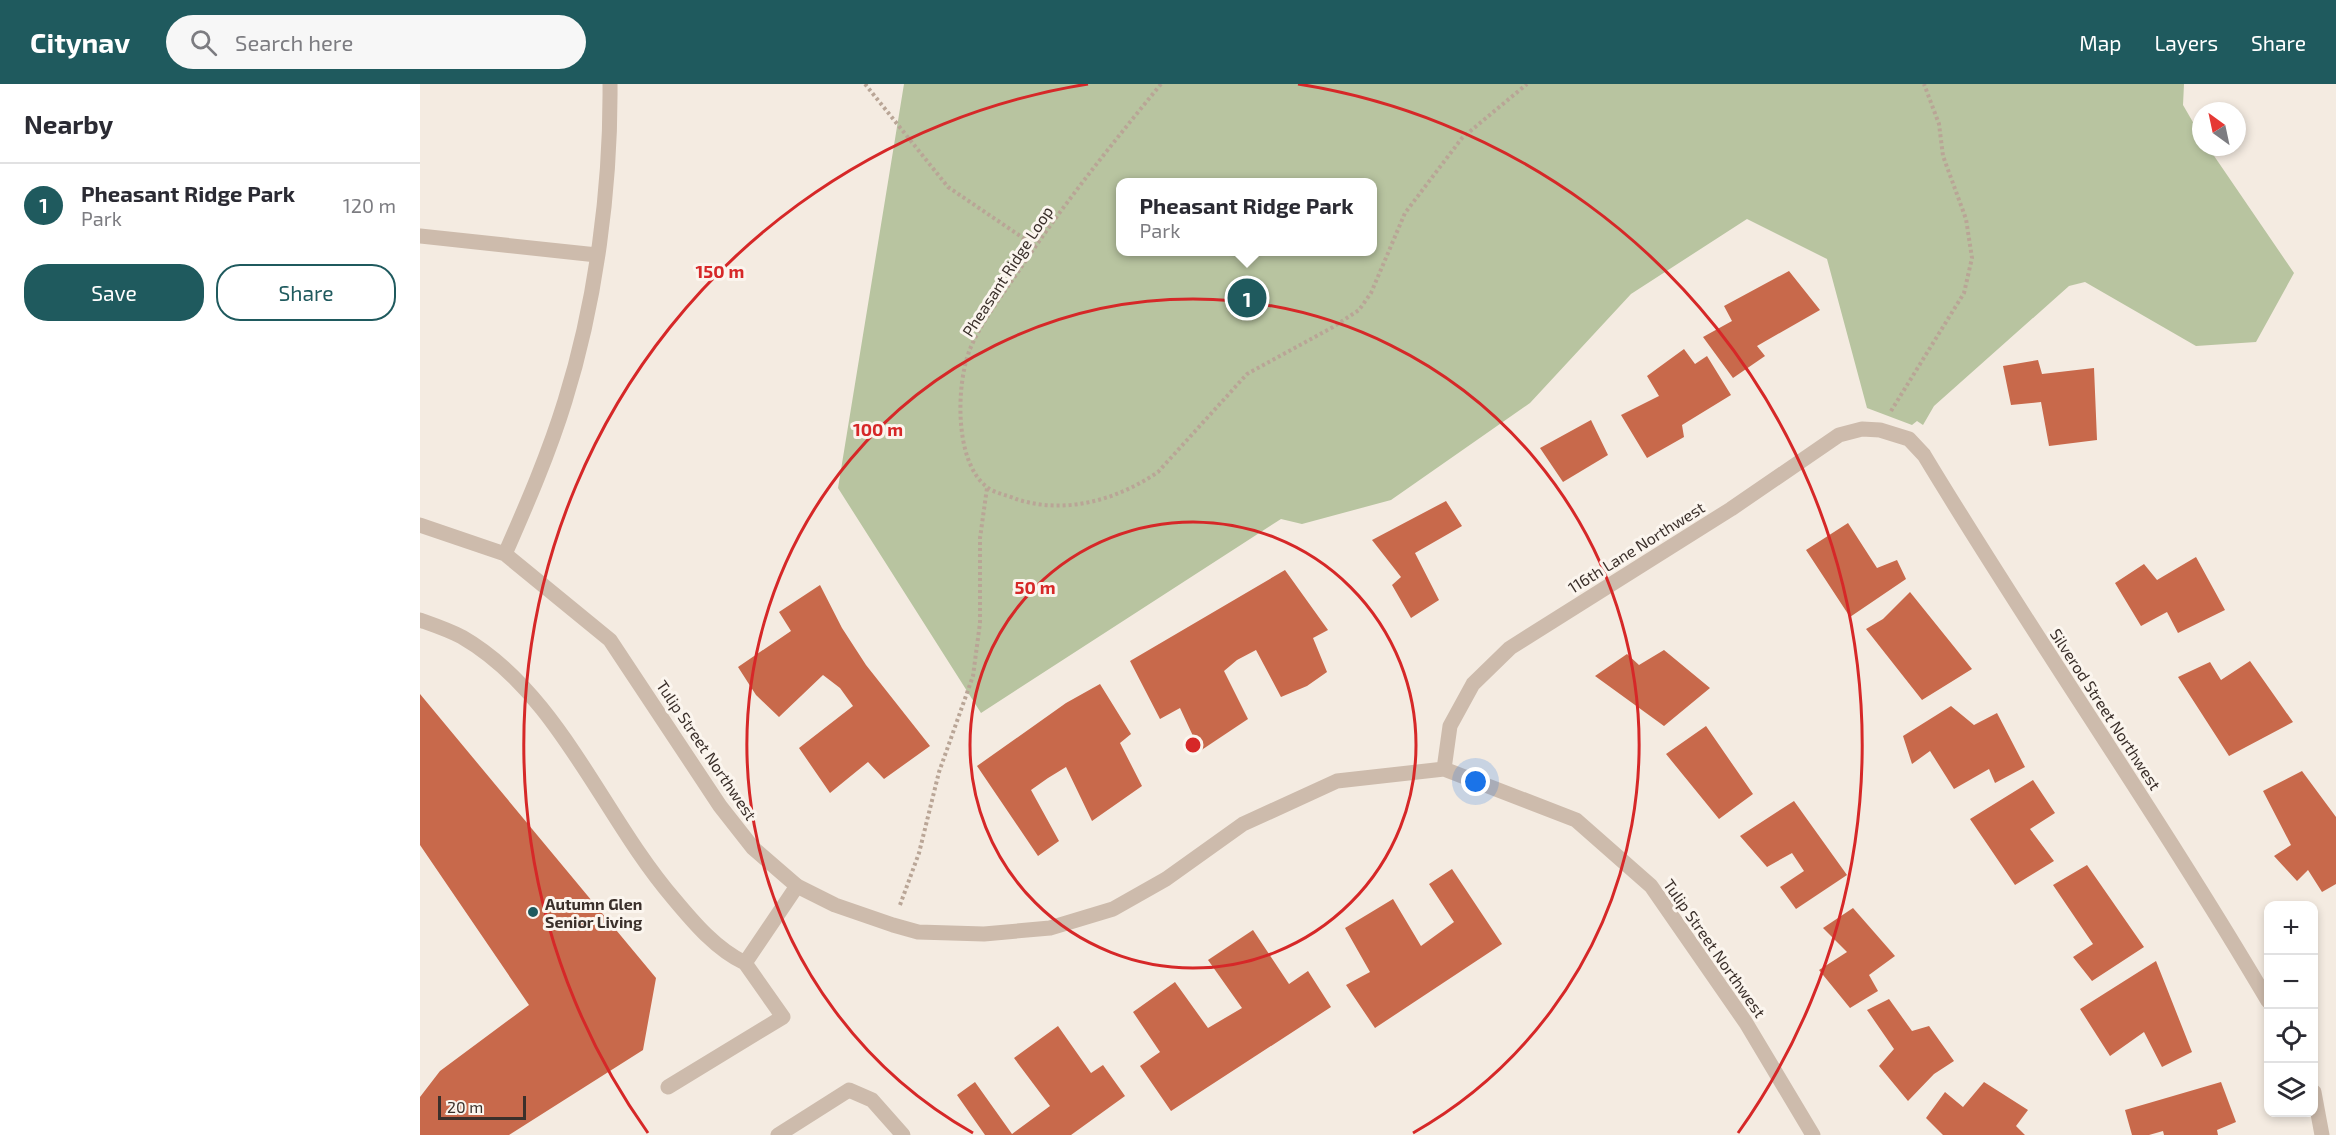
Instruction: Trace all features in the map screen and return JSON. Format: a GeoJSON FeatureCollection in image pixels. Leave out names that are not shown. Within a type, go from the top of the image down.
{"type":"FeatureCollection","features":[{"type":"Feature","properties":{"kind":"street"},"geometry":{"type":"LineString","coordinates":[[420,525],[505,554],[537,481],[566,400],[585,325],[597,255],[610,120],[609,84]]}},
{"type":"Feature","properties":{"kind":"street"},"geometry":{"type":"LineString","coordinates":[[420,236],[597,255]]}},
{"type":"Feature","properties":{"kind":"street","name":"116th Lane Northwest"},"geometry":{"type":"LineString","coordinates":[[1444,769],[1450,726],[1461,705],[1473,684],[1510,648],[1731,509],[1839,435],[1862,429],[1880,430],[1909,439]]}},
{"type":"Feature","properties":{"kind":"street","name":"Silverod Street Northwest"},"geometry":{"type":"LineString","coordinates":[[1909,439],[1924,455],[2013,599],[2207,898],[2264,994]]}},
{"type":"Feature","properties":{"kind":"street","name":"Tulip Street Northwest"},"geometry":{"type":"LineString","coordinates":[[505,554],[610,640],[720,806],[753,848],[797,886],[835,905],[918,932],[954,935],[1050,928],[1113,909],[1166,879],[1243,824],[1337,781],[1444,769],[1576,820],[1652,886],[1746,1023],[1814,1135]]}},
{"type":"Feature","properties":{"kind":"street"},"geometry":{"type":"LineString","coordinates":[[420,620],[462,638],[509,674],[551,718],[652,873],[696,924],[731,956],[745,963],[783,1017],[668,1087]]}},
{"type":"Feature","properties":{"kind":"street"},"geometry":{"type":"LineString","coordinates":[[745,963],[797,886]]}},
{"type":"Feature","properties":{"kind":"street"},"geometry":{"type":"LineString","coordinates":[[778,1135],[849,1090],[872,1100],[903,1135]]}},
{"type":"Feature","properties":{"kind":"street"},"geometry":{"type":"LineString","coordinates":[[2318,1116],[2322,1135]]}},
{"type":"Feature","properties":{"kind":"path"},"geometry":{"type":"LineString","coordinates":[[865,84],[948,187],[1035,246]]}},
{"type":"Feature","properties":{"kind":"path","name":"Pheasant Ridge Loop"},"geometry":{"type":"LineString","coordinates":[[987,488],[968,460],[962,433],[964,374],[969,352],[980,329],[1035,246],[1087,175],[1161,84]]}},
{"type":"Feature","properties":{"kind":"path"},"geometry":{"type":"LineString","coordinates":[[893,925],[919,853],[939,772],[973,676],[980,623],[980,538],[987,488],[1023,501],[1058,506],[1107,498],[1126,491],[1158,472],[1247,374],[1333,327],[1359,310],[1371,293],[1405,213],[1462,138],[1527,84]]}},
{"type":"Feature","properties":{"kind":"path"},"geometry":{"type":"LineString","coordinates":[[1880,430],[1902,390],[1964,293],[1972,258],[1966,219],[1943,156],[1939,124],[1924,84]]}},
{"type":"Feature","properties":{"kind":"green space"},"geometry":{"type":"Polygon","coordinates":[[[904,84],[2184,84],[2183,105],[2192,120],[2192,156],[2214,156],[2294,273],[2256,342],[2196,346],[2085,282],[2069,286],[1934,406],[1923,425],[1917,421],[1912,425],[1867,408],[1827,259],[1747,219],[1631,294],[1530,403],[1391,500],[1302,524],[1281,519],[981,713],[838,488],[904,84]]]}},
{"type":"Feature","properties":{"kind":"building"},"geometry":{"type":"Polygon","coordinates":[[[1789,271],[1820,310],[1757,346],[1765,356],[1733,378],[1703,337],[1732,321],[1724,306],[1789,271]]]}},
{"type":"Feature","properties":{"kind":"building"},"geometry":{"type":"Polygon","coordinates":[[[1684,349],[1695,364],[1707,356],[1731,395],[1682,425],[1684,437],[1647,458],[1621,415],[1659,396],[1647,376],[1684,349]]]}},
{"type":"Feature","properties":{"kind":"building"},"geometry":{"type":"Polygon","coordinates":[[[2038,360],[2042,374],[2094,368],[2097,440],[2049,446],[2041,402],[2011,405],[2003,366],[2038,360]]]}},
{"type":"Feature","properties":{"kind":"building"},"geometry":{"type":"Polygon","coordinates":[[[1591,420],[1608,455],[1563,482],[1540,448],[1591,420]]]}},
{"type":"Feature","properties":{"kind":"building"},"geometry":{"type":"Polygon","coordinates":[[[1446,501],[1462,526],[1415,553],[1439,600],[1411,618],[1392,585],[1401,577],[1372,540],[1446,501]]]}},
{"type":"Feature","properties":{"kind":"building"},"geometry":{"type":"Polygon","coordinates":[[[1848,523],[1877,568],[1897,560],[1906,579],[1850,617],[1806,550],[1848,523]]]}},
{"type":"Feature","properties":{"kind":"building"},"geometry":{"type":"Polygon","coordinates":[[[2196,557],[2225,610],[2178,633],[2167,612],[2141,626],[2115,583],[2144,564],[2157,580],[2196,557]]]}},
{"type":"Feature","properties":{"kind":"building"},"geometry":{"type":"Polygon","coordinates":[[[1285,570],[1328,630],[1313,638],[1327,672],[1307,686],[1281,697],[1256,650],[1237,660],[1224,671],[1248,719],[1200,751],[1180,708],[1160,719],[1130,661],[1285,570]]]}},
{"type":"Feature","properties":{"kind":"building"},"geometry":{"type":"Polygon","coordinates":[[[820,585],[842,628],[866,665],[930,746],[884,779],[868,762],[830,793],[799,748],[853,706],[840,688],[823,675],[779,717],[756,695],[738,667],[791,631],[779,612],[820,585]]]}},
{"type":"Feature","properties":{"kind":"building"},"geometry":{"type":"Polygon","coordinates":[[[1910,592],[1972,669],[1922,700],[1866,629],[1883,619],[1910,592]]]}},
{"type":"Feature","properties":{"kind":"building"},"geometry":{"type":"Polygon","coordinates":[[[1664,650],[1710,688],[1664,726],[1595,676],[1627,654],[1639,665],[1664,650]]]}},
{"type":"Feature","properties":{"kind":"building"},"geometry":{"type":"Polygon","coordinates":[[[2250,661],[2293,722],[2229,756],[2178,677],[2210,662],[2221,680],[2250,661]]]}},
{"type":"Feature","properties":{"kind":"building"},"geometry":{"type":"Polygon","coordinates":[[[1100,684],[1131,734],[1120,743],[1142,786],[1092,821],[1066,767],[1048,778],[1031,790],[1059,841],[1038,856],[977,766],[1066,703],[1100,684]]]}},
{"type":"Feature","properties":{"kind":"building","name":"Autumn Glen Senior Living"},"geometry":{"type":"Polygon","coordinates":[[[420,694],[656,978],[643,1050],[509,1135],[420,1135],[420,1097],[440,1071],[529,1005],[420,845],[420,694]]]}},
{"type":"Feature","properties":{"kind":"building"},"geometry":{"type":"Polygon","coordinates":[[[1951,706],[1974,725],[1997,713],[2025,767],[1995,783],[1989,769],[1954,789],[1930,751],[1912,764],[1903,736],[1951,706]]]}},
{"type":"Feature","properties":{"kind":"building"},"geometry":{"type":"Polygon","coordinates":[[[1706,726],[1753,794],[1719,819],[1666,754],[1706,726]]]}},
{"type":"Feature","properties":{"kind":"building"},"geometry":{"type":"Polygon","coordinates":[[[2302,771],[2336,817],[2336,884],[2322,892],[2308,870],[2297,881],[2274,856],[2291,845],[2263,791],[2302,771]]]}},
{"type":"Feature","properties":{"kind":"building"},"geometry":{"type":"Polygon","coordinates":[[[2033,780],[2055,813],[2030,829],[2054,861],[2015,885],[1970,819],[2033,780]]]}},
{"type":"Feature","properties":{"kind":"building"},"geometry":{"type":"Polygon","coordinates":[[[1794,801],[1847,875],[1796,909],[1780,887],[1804,871],[1792,853],[1767,867],[1740,836],[1794,801]]]}},
{"type":"Feature","properties":{"kind":"building"},"geometry":{"type":"Polygon","coordinates":[[[2087,865],[2144,947],[2092,981],[2073,957],[2093,944],[2053,885],[2087,865]]]}},
{"type":"Feature","properties":{"kind":"building"},"geometry":{"type":"Polygon","coordinates":[[[1452,869],[1502,944],[1375,1028],[1346,985],[1370,972],[1345,928],[1393,899],[1421,946],[1454,922],[1429,884],[1452,869]]]}},
{"type":"Feature","properties":{"kind":"building"},"geometry":{"type":"Polygon","coordinates":[[[1853,908],[1895,956],[1869,975],[1878,991],[1850,1008],[1819,970],[1847,952],[1823,928],[1853,908]]]}},
{"type":"Feature","properties":{"kind":"building"},"geometry":{"type":"Polygon","coordinates":[[[1253,930],[1289,984],[1308,971],[1331,1007],[1171,1111],[1140,1066],[1160,1052],[1133,1012],[1175,982],[1208,1028],[1242,1008],[1208,960],[1253,930]]]}},
{"type":"Feature","properties":{"kind":"building"},"geometry":{"type":"Polygon","coordinates":[[[2156,961],[2192,1052],[2162,1067],[2144,1032],[2110,1056],[2080,1009],[2156,961]]]}},
{"type":"Feature","properties":{"kind":"building"},"geometry":{"type":"Polygon","coordinates":[[[1889,999],[1912,1031],[1929,1026],[1954,1061],[1934,1074],[1908,1101],[1879,1066],[1894,1049],[1867,1010],[1889,999]]]}},
{"type":"Feature","properties":{"kind":"building"},"geometry":{"type":"Polygon","coordinates":[[[1058,1026],[1091,1073],[1103,1065],[1125,1096],[1071,1135],[985,1135],[957,1095],[975,1082],[1012,1134],[1050,1106],[1014,1058],[1058,1026]]]}},
{"type":"Feature","properties":{"kind":"building"},"geometry":{"type":"Polygon","coordinates":[[[1984,1082],[2028,1110],[2016,1126],[2025,1135],[1943,1135],[1926,1118],[1945,1092],[1963,1107],[1984,1082]]]}},
{"type":"Feature","properties":{"kind":"building"},"geometry":{"type":"Polygon","coordinates":[[[2221,1082],[2236,1122],[2217,1130],[2218,1135],[2164,1135],[2163,1131],[2149,1135],[2132,1135],[2125,1110],[2221,1082]]]}},
{"type":"Feature","properties":{"kind":"place","name":"Pheasant Ridge Park"},"geometry":{"type":"Point","coordinates":[1247,298]}},
{"type":"Feature","properties":{"kind":"place","name":"Autumn Glen Senior Living"},"geometry":{"type":"Point","coordinates":[533,912]}}]}
